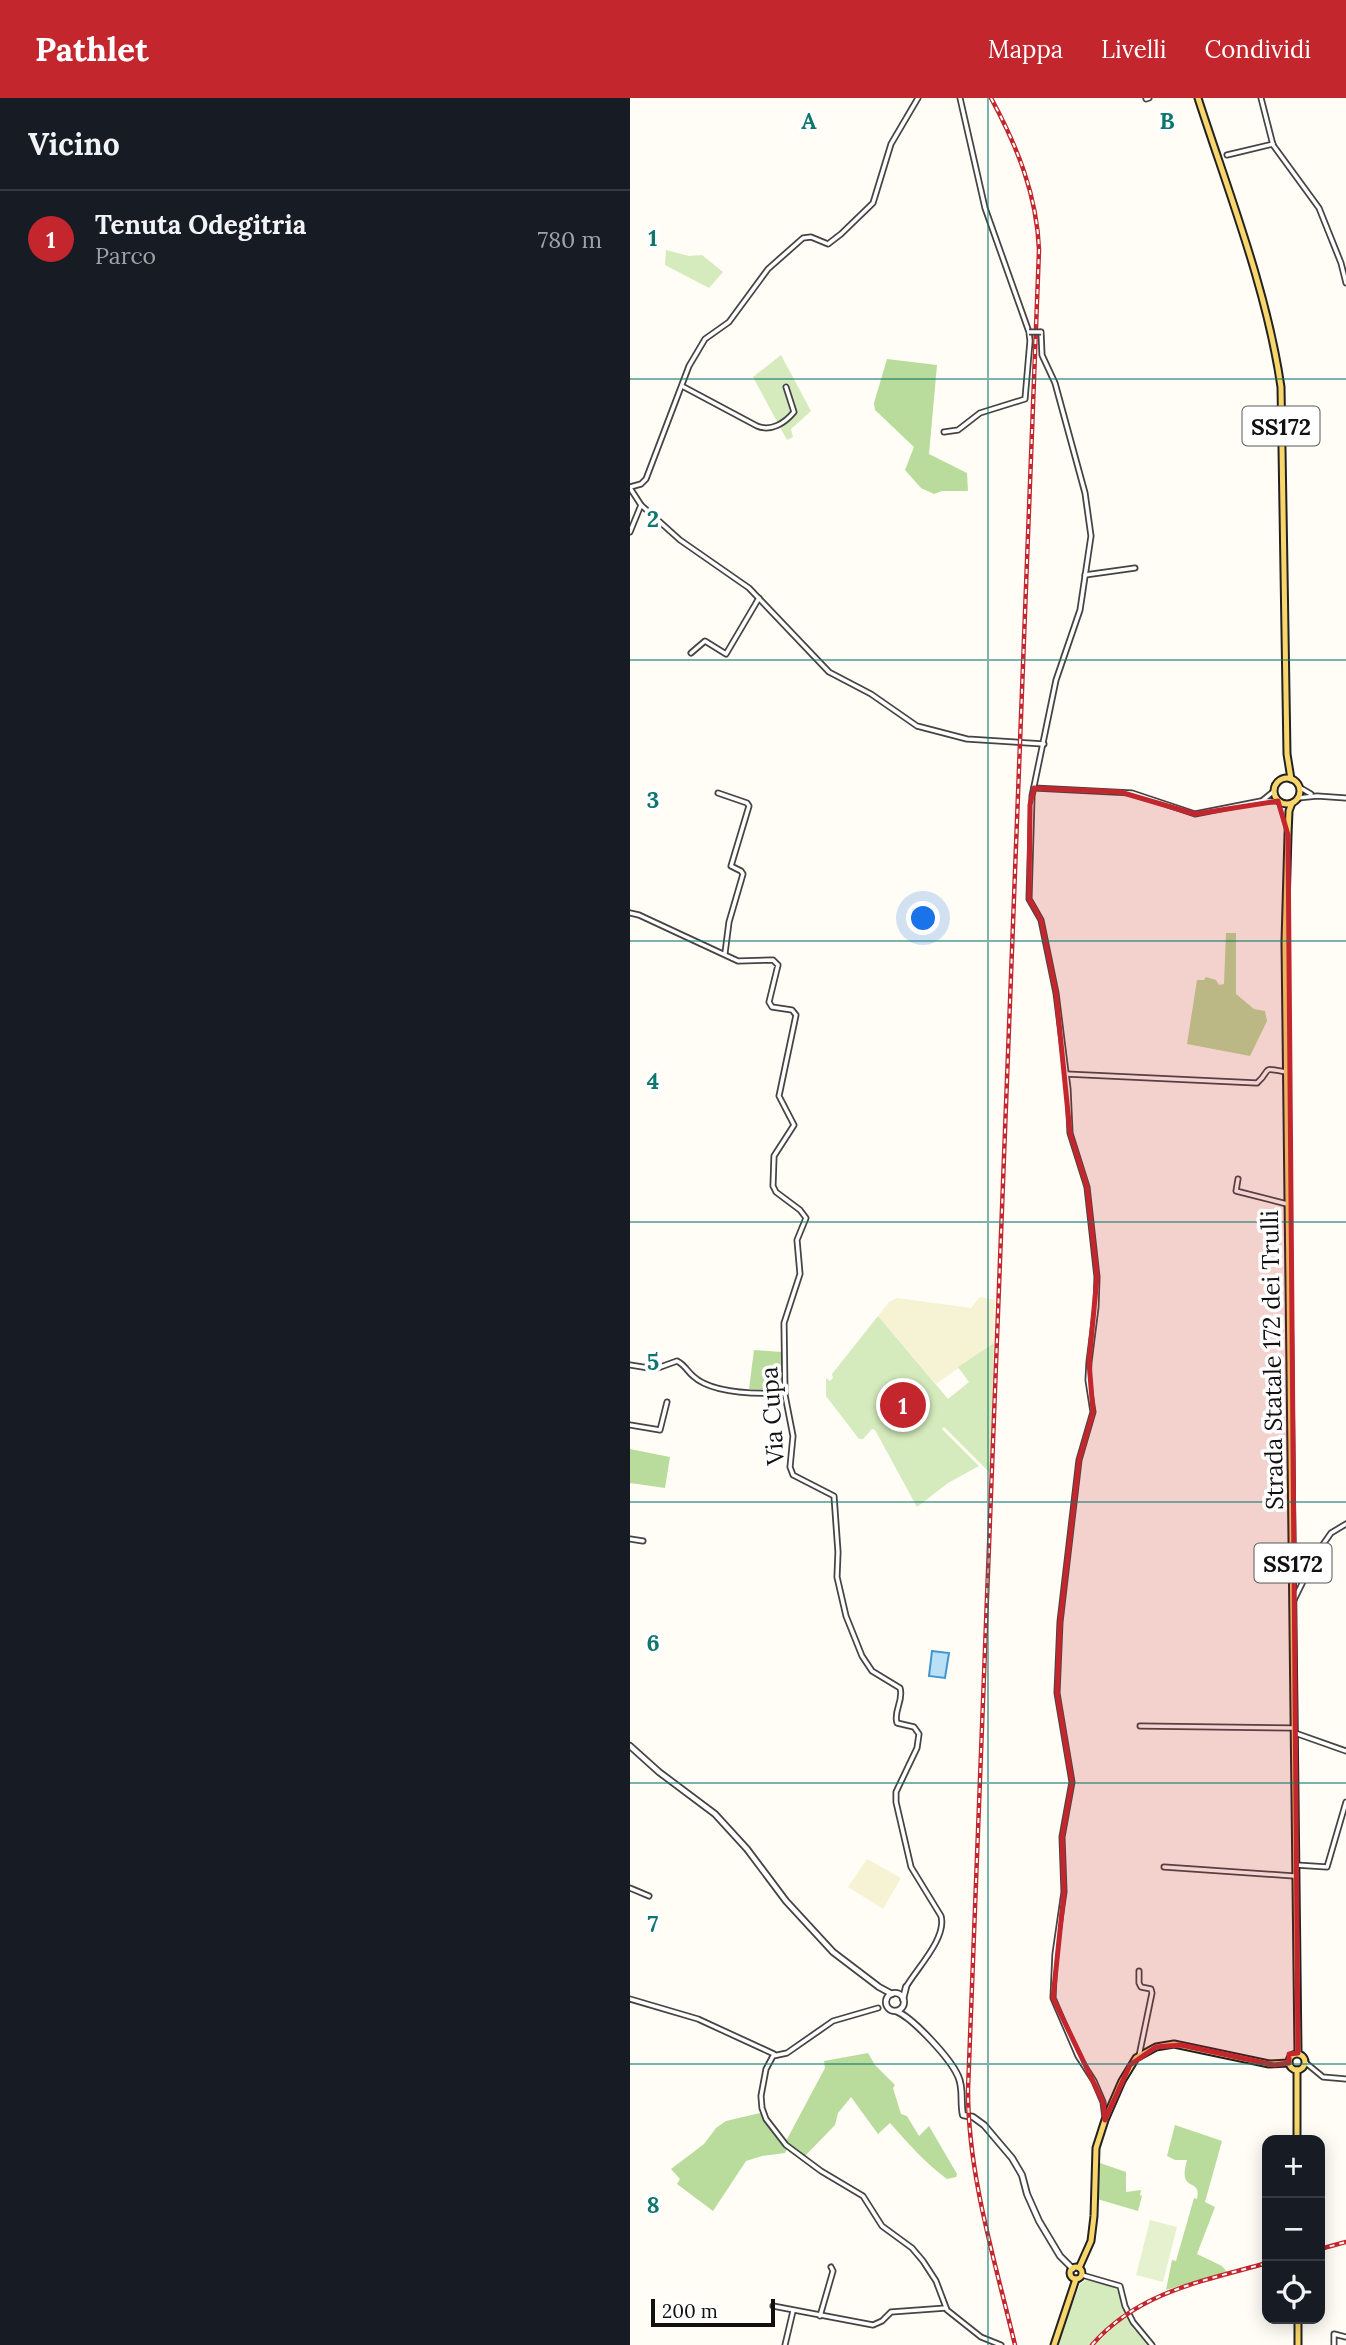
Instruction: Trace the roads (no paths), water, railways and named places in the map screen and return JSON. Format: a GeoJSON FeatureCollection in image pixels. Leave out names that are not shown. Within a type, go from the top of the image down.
{"type":"FeatureCollection","features":[{"type":"Feature","properties":{"kind":"main road","name":"SS172"},"geometry":{"type":"LineString","coordinates":[[1198,98],[1260,293],[1281,387],[1287,766]]}},
{"type":"Feature","properties":{"kind":"main road"},"geometry":{"type":"LineString","coordinates":[[1287,766],[1291,779],[1299,787]]}},
{"type":"Feature","properties":{"kind":"main road"},"geometry":{"type":"LineString","coordinates":[[1283,779],[1287,766]]}},
{"type":"Feature","properties":{"kind":"main road"},"geometry":{"type":"LineString","coordinates":[[1274,790],[1277,783],[1283,779],[1291,779]]}},
{"type":"Feature","properties":{"kind":"main road","name":"Strada Statale 172 dei Trulli"},"geometry":{"type":"LineString","coordinates":[[1297,2053],[1285,942],[1289,811],[1299,787]]}},
{"type":"Feature","properties":{"kind":"main road","name":"Strada Statale 172 dei Trulli"},"geometry":{"type":"LineString","coordinates":[[1274,790],[1285,810],[1288,835]]}},
{"type":"Feature","properties":{"kind":"main road"},"geometry":{"type":"LineString","coordinates":[[1280,802],[1295,801]]}},
{"type":"Feature","properties":{"kind":"main road"},"geometry":{"type":"LineString","coordinates":[[1076,2279],[1070,2274],[1091,2241],[1095,2158],[1105,2120],[1126,2071],[1139,2056],[1156,2047],[1174,2044],[1269,2064],[1289,2063]]}},
{"type":"Feature","properties":{"kind":"main road"},"geometry":{"type":"LineString","coordinates":[[1297,2053],[1305,2058],[1306,2063],[1297,2070],[1289,2063],[1291,2056],[1297,2053]]}},
{"type":"Feature","properties":{"kind":"main road"},"geometry":{"type":"LineString","coordinates":[[1297,2070],[1297,2135]]}},
{"type":"Feature","properties":{"kind":"main road"},"geometry":{"type":"LineString","coordinates":[[1054,2345],[1076,2279],[1082,2275],[1076,2268]]}},
{"type":"Feature","properties":{"kind":"main road"},"geometry":{"type":"LineString","coordinates":[[1298,2324],[1298,2345]]}},
{"type":"Feature","properties":{"kind":"street"},"geometry":{"type":"LineString","coordinates":[[918,98],[891,144],[873,203],[833,241],[825,243],[805,237],[776,261],[751,290],[729,322],[705,339],[689,366],[646,479],[630,487],[641,505],[680,540],[759,598],[829,672],[871,694],[917,726],[967,740],[1044,744]]}},
{"type":"Feature","properties":{"kind":"street"},"geometry":{"type":"LineString","coordinates":[[944,432],[958,430],[980,413],[1025,399],[1029,332],[985,208],[960,98]]}},
{"type":"Feature","properties":{"kind":"street"},"geometry":{"type":"LineString","coordinates":[[1261,98],[1273,144],[1319,208],[1346,283]]}},
{"type":"Feature","properties":{"kind":"street"},"geometry":{"type":"LineString","coordinates":[[1227,155],[1273,144]]}},
{"type":"Feature","properties":{"kind":"street"},"geometry":{"type":"LineString","coordinates":[[1029,332],[1041,332],[1042,355],[1055,383],[1086,493],[1091,536],[1080,610],[1056,680],[1030,805],[1030,899],[1041,920],[1056,993],[1070,1133],[1087,1187],[1097,1277],[1096,1307],[1088,1362],[1093,1412],[1079,1460],[1060,1622],[1057,1693],[1072,1782],[1062,1837],[1064,1892],[1055,1954],[1053,1998],[1078,2056],[1103,2102],[1105,2120]]}},
{"type":"Feature","properties":{"kind":"street"},"geometry":{"type":"LineString","coordinates":[[682,386],[720,408],[766,429],[777,426],[794,412],[786,387]]}},
{"type":"Feature","properties":{"kind":"street"},"geometry":{"type":"LineString","coordinates":[[630,532],[641,505]]}},
{"type":"Feature","properties":{"kind":"street"},"geometry":{"type":"LineString","coordinates":[[1085,575],[1135,568]]}},
{"type":"Feature","properties":{"kind":"street"},"geometry":{"type":"LineString","coordinates":[[691,653],[705,641],[726,654],[759,598]]}},
{"type":"Feature","properties":{"kind":"street"},"geometry":{"type":"LineString","coordinates":[[1299,787],[1317,796]]}},
{"type":"Feature","properties":{"kind":"street"},"geometry":{"type":"LineString","coordinates":[[1034,788],[1132,793],[1195,814],[1261,801],[1280,802]]}},
{"type":"Feature","properties":{"kind":"street"},"geometry":{"type":"LineString","coordinates":[[1261,801],[1274,790]]}},
{"type":"Feature","properties":{"kind":"street"},"geometry":{"type":"LineString","coordinates":[[630,913],[725,953],[729,922],[743,874],[732,866],[749,806],[718,793]]}},
{"type":"Feature","properties":{"kind":"street"},"geometry":{"type":"LineString","coordinates":[[1295,801],[1304,796],[1346,798]]}},
{"type":"Feature","properties":{"kind":"street","name":"Via Cupa"},"geometry":{"type":"LineString","coordinates":[[725,953],[738,961],[773,960],[778,965],[769,1002],[772,1007],[792,1010],[796,1016],[779,1096],[794,1125],[774,1156],[773,1186],[776,1192],[800,1210],[806,1218],[797,1240],[800,1274],[785,1323],[785,1393],[793,1436],[792,1473],[834,1496],[837,1577],[850,1626],[862,1656],[872,1671],[900,1688],[897,1723],[914,1727],[919,1734],[917,1748],[896,1792],[896,1802],[911,1867],[941,1916],[943,1927],[906,1987]]}},
{"type":"Feature","properties":{"kind":"street"},"geometry":{"type":"LineString","coordinates":[[1066,1074],[1257,1083],[1265,1070],[1286,1072]]}},
{"type":"Feature","properties":{"kind":"street"},"geometry":{"type":"LineString","coordinates":[[1238,1179],[1236,1191],[1287,1203]]}},
{"type":"Feature","properties":{"kind":"street"},"geometry":{"type":"LineString","coordinates":[[630,1364],[655,1369],[677,1361],[694,1377],[726,1391],[785,1393]]}},
{"type":"Feature","properties":{"kind":"street"},"geometry":{"type":"LineString","coordinates":[[630,1425],[660,1430],[667,1402]]}},
{"type":"Feature","properties":{"kind":"street"},"geometry":{"type":"LineString","coordinates":[[1294,1600],[1317,1553],[1331,1533],[1346,1524]]}},
{"type":"Feature","properties":{"kind":"street"},"geometry":{"type":"LineString","coordinates":[[630,1539],[643,1541]]}},
{"type":"Feature","properties":{"kind":"street"},"geometry":{"type":"LineString","coordinates":[[1140,1726],[1293,1730],[1346,1751]]}},
{"type":"Feature","properties":{"kind":"street"},"geometry":{"type":"LineString","coordinates":[[630,1746],[659,1772],[715,1814],[747,1849],[786,1901],[833,1952],[879,1987],[903,1999]]}},
{"type":"Feature","properties":{"kind":"street"},"geometry":{"type":"LineString","coordinates":[[1294,1864],[1327,1867],[1346,1802]]}},
{"type":"Feature","properties":{"kind":"street"},"geometry":{"type":"LineString","coordinates":[[1164,1867],[1294,1876]]}},
{"type":"Feature","properties":{"kind":"street"},"geometry":{"type":"LineString","coordinates":[[630,1888],[649,1896]]}},
{"type":"Feature","properties":{"kind":"street"},"geometry":{"type":"LineString","coordinates":[[1139,1971],[1141,1987],[1150,1989],[1152,1993],[1139,2056]]}},
{"type":"Feature","properties":{"kind":"street"},"geometry":{"type":"LineString","coordinates":[[879,1987],[889,2009]]}},
{"type":"Feature","properties":{"kind":"street"},"geometry":{"type":"LineString","coordinates":[[878,2008],[906,1987]]}},
{"type":"Feature","properties":{"kind":"street"},"geometry":{"type":"LineString","coordinates":[[906,1987],[903,2005],[907,2017]]}},
{"type":"Feature","properties":{"kind":"street"},"geometry":{"type":"LineString","coordinates":[[630,1999],[698,2019],[775,2055],[788,2053],[832,2021],[878,2008],[896,2011],[907,2017],[938,2047],[958,2075],[962,2087],[963,2115],[973,2117],[984,2125],[1012,2158],[1022,2175],[1039,2221],[1060,2256],[1076,2268]]}},
{"type":"Feature","properties":{"kind":"street"},"geometry":{"type":"LineString","coordinates":[[896,2011],[903,2005]]}},
{"type":"Feature","properties":{"kind":"street"},"geometry":{"type":"LineString","coordinates":[[775,2055],[768,2063],[761,2096],[762,2108],[766,2119],[789,2149],[863,2196],[882,2226],[912,2248],[923,2261],[936,2281],[946,2308],[981,2337],[1001,2345]]}},
{"type":"Feature","properties":{"kind":"street"},"geometry":{"type":"LineString","coordinates":[[1306,2063],[1323,2077],[1346,2079]]}},
{"type":"Feature","properties":{"kind":"street"},"geometry":{"type":"LineString","coordinates":[[820,2316],[833,2271],[831,2267]]}},
{"type":"Feature","properties":{"kind":"street"},"geometry":{"type":"LineString","coordinates":[[1082,2275],[1120,2286],[1133,2322],[1152,2345]]}},
{"type":"Feature","properties":{"kind":"street"},"geometry":{"type":"LineString","coordinates":[[773,2306],[873,2325],[882,2321],[889,2312],[946,2308]]}},
{"type":"Feature","properties":{"kind":"street"},"geometry":{"type":"LineString","coordinates":[[785,2345],[793,2311]]}},
{"type":"Feature","properties":{"kind":"street"},"geometry":{"type":"LineString","coordinates":[[1334,2345],[1334,2334],[1346,2337]]}},
{"type":"Feature","properties":{"kind":"water"},"geometry":{"type":"Polygon","coordinates":[[[932,1651],[949,1653],[945,1678],[929,1676],[932,1651]]]}},
{"type":"Feature","properties":{"kind":"railway"},"geometry":{"type":"LineString","coordinates":[[991,98],[1024,171],[1034,210],[1039,250],[968,2090],[969,2122],[978,2186],[1015,2345]]}},
{"type":"Feature","properties":{"kind":"railway"},"geometry":{"type":"LineString","coordinates":[[1325,2248],[1346,2242]]}},
{"type":"Feature","properties":{"kind":"railway"},"geometry":{"type":"LineString","coordinates":[[1092,2345],[1130,2312],[1151,2301],[1196,2283],[1262,2264]]}},
{"type":"Feature","properties":{"kind":"place","name":"Tenuta Odegitria"},"geometry":{"type":"Point","coordinates":[903,1405]}}]}
